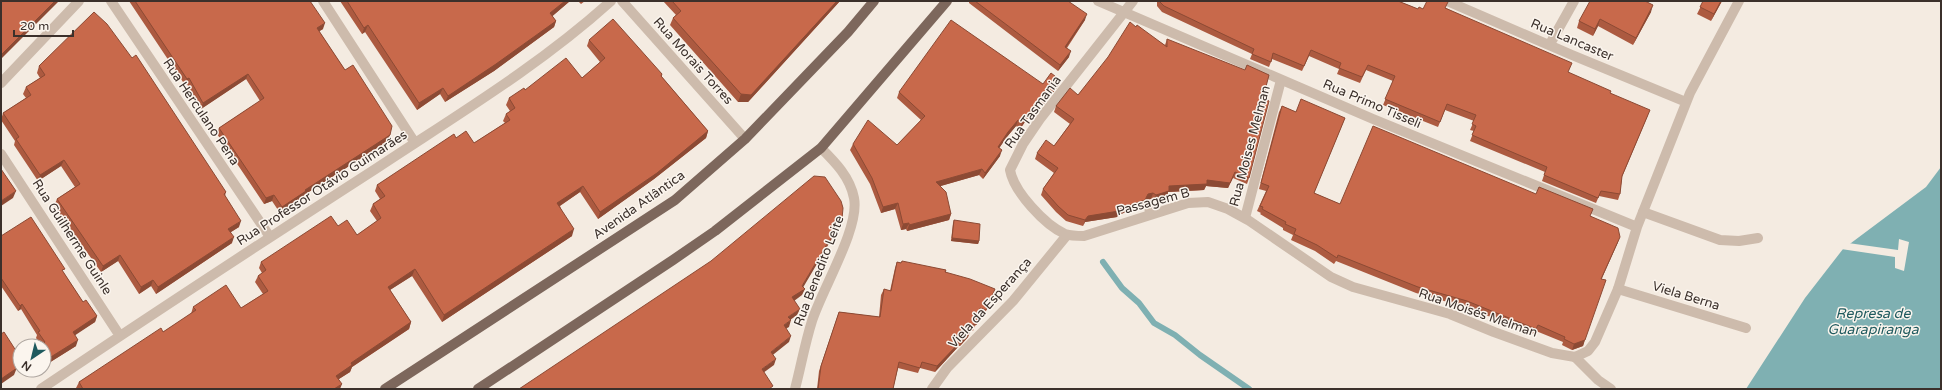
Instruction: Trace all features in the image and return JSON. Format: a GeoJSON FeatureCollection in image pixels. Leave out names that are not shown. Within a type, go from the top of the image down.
{"type":"FeatureCollection","features":[{"type":"Feature","properties":{"kind":"main road","name":"Avenida Atlântica"},"geometry":{"type":"LineString","coordinates":[[385,389],[675,200],[745,139],[848,32],[874,1]]}},
{"type":"Feature","properties":{"kind":"main road"},"geometry":{"type":"LineString","coordinates":[[478,389],[673,260],[821,148],[947,1]]}},
{"type":"Feature","properties":{"kind":"street"},"geometry":{"type":"LineString","coordinates":[[1,82],[79,1]]}},
{"type":"Feature","properties":{"kind":"street","name":"Rua Herculano Pena"},"geometry":{"type":"LineString","coordinates":[[111,1],[270,237]]}},
{"type":"Feature","properties":{"kind":"street"},"geometry":{"type":"LineString","coordinates":[[323,1],[415,143]]}},
{"type":"Feature","properties":{"kind":"street","name":"Rua Professor Otávio Guimarães"},"geometry":{"type":"LineString","coordinates":[[41,389],[270,237],[498,90],[577,32],[611,1]]}},
{"type":"Feature","properties":{"kind":"street","name":"Rua Morais Torres"},"geometry":{"type":"LineString","coordinates":[[622,1],[745,139]]}},
{"type":"Feature","properties":{"kind":"street","name":"Rua Primo Tisseli"},"geometry":{"type":"LineString","coordinates":[[1098,1],[1281,80],[1637,227]]}},
{"type":"Feature","properties":{"kind":"street","name":"Rua Tasmania"},"geometry":{"type":"LineString","coordinates":[[1067,235],[1051,224],[1016,188],[1010,170],[1023,144],[1040,119],[1133,1]]}},
{"type":"Feature","properties":{"kind":"street","name":"Rua Lancaster"},"geometry":{"type":"LineString","coordinates":[[1447,1],[1686,102]]}},
{"type":"Feature","properties":{"kind":"street"},"geometry":{"type":"LineString","coordinates":[[1550,44],[1574,1]]}},
{"type":"Feature","properties":{"kind":"street"},"geometry":{"type":"LineString","coordinates":[[1611,389],[1598,380],[1575,357],[1588,351],[1595,342],[1618,289],[1642,212],[1686,102],[1739,1]]}},
{"type":"Feature","properties":{"kind":"street","name":"Rua Moises Melman"},"geometry":{"type":"LineString","coordinates":[[1245,218],[1281,80]]}},
{"type":"Feature","properties":{"kind":"street","name":"Rua Benedito Leite"},"geometry":{"type":"LineString","coordinates":[[795,389],[812,320],[828,279],[847,241],[854,217],[854,198],[848,180],[836,162],[821,148]]}},
{"type":"Feature","properties":{"kind":"street","name":"Rua Guilherme Guinle"},"geometry":{"type":"LineString","coordinates":[[1,154],[120,336]]}},
{"type":"Feature","properties":{"kind":"street","name":"Passagem B"},"geometry":{"type":"LineString","coordinates":[[1067,235],[1075,236],[1091,234],[1149,210],[1188,203],[1208,202],[1228,209],[1245,218]]}},
{"type":"Feature","properties":{"kind":"street"},"geometry":{"type":"LineString","coordinates":[[1642,212],[1720,240],[1739,241],[1758,238]]}},
{"type":"Feature","properties":{"kind":"street","name":"Rua Moisés Melman"},"geometry":{"type":"LineString","coordinates":[[1245,218],[1331,277],[1354,287],[1450,314],[1552,353],[1575,357]]}},
{"type":"Feature","properties":{"kind":"street","name":"Viela da Esperança"},"geometry":{"type":"LineString","coordinates":[[932,389],[947,368],[1013,301],[1067,235]]}},
{"type":"Feature","properties":{"kind":"street","name":"Viela Berna"},"geometry":{"type":"LineString","coordinates":[[1618,289],[1746,328]]}},
{"type":"Feature","properties":{"kind":"water","name":"Represa de Guarapiranga"},"geometry":{"type":"Polygon","coordinates":[[[1941,167],[1941,389],[1746,389],[1805,298],[1843,249],[1926,187],[1941,167]]]}},
{"type":"Feature","properties":{"kind":"pier"},"geometry":{"type":"Polygon","coordinates":[[[1899,239],[1909,242],[1904,271],[1895,268],[1895,257],[1841,249],[1848,243],[1898,250],[1899,239]]]}},
{"type":"Feature","properties":{"kind":"building"},"geometry":{"type":"Polygon","coordinates":[[[1,1],[55,1],[1,55],[1,1]]]}},
{"type":"Feature","properties":{"kind":"building"},"geometry":{"type":"Polygon","coordinates":[[[135,1],[310,1],[325,23],[317,28],[345,70],[353,65],[392,126],[390,135],[305,190],[306,191],[282,207],[274,195],[266,198],[219,128],[264,98],[248,74],[203,103],[189,78],[187,79],[135,1]]]}},
{"type":"Feature","properties":{"kind":"building"},"geometry":{"type":"Polygon","coordinates":[[[347,1],[565,1],[550,13],[556,21],[496,64],[448,96],[443,88],[419,103],[368,25],[364,28],[347,1]]]}},
{"type":"Feature","properties":{"kind":"building"},"geometry":{"type":"Polygon","coordinates":[[[672,1],[837,1],[751,95],[741,94],[673,18],[681,11],[672,1]]]}},
{"type":"Feature","properties":{"kind":"building"},"geometry":{"type":"Polygon","coordinates":[[[975,1],[1068,1],[1087,14],[1065,47],[1071,51],[1060,65],[975,1]]]}},
{"type":"Feature","properties":{"kind":"building"},"geometry":{"type":"Polygon","coordinates":[[[1159,1],[1398,1],[1418,9],[1419,7],[1423,9],[1427,1],[1447,1],[1448,2],[1445,8],[1572,63],[1568,72],[1611,91],[1610,93],[1650,110],[1622,176],[1620,194],[1601,191],[1598,198],[1544,175],[1547,167],[1472,135],[1476,126],[1472,124],[1476,115],[1447,104],[1440,122],[1385,99],[1395,76],[1368,65],[1362,77],[1339,68],[1341,63],[1311,50],[1304,66],[1273,53],[1271,62],[1252,54],[1254,49],[1164,6],[1159,1]]]}},
{"type":"Feature","properties":{"kind":"building"},"geometry":{"type":"Polygon","coordinates":[[[1590,1],[1645,1],[1653,5],[1636,38],[1600,19],[1595,29],[1579,21],[1590,1]]]}},
{"type":"Feature","properties":{"kind":"building"},"geometry":{"type":"Polygon","coordinates":[[[1703,1],[1721,1],[1714,14],[1700,7],[1703,1]]]}},
{"type":"Feature","properties":{"kind":"building"},"geometry":{"type":"Polygon","coordinates":[[[94,12],[107,24],[132,58],[136,55],[226,192],[224,194],[241,221],[228,229],[234,237],[158,287],[153,280],[141,287],[120,255],[103,266],[57,199],[80,184],[64,160],[40,175],[16,139],[19,137],[3,113],[31,95],[26,87],[45,75],[39,66],[94,12]]]}},
{"type":"Feature","properties":{"kind":"building"},"geometry":{"type":"Polygon","coordinates":[[[613,19],[662,74],[661,76],[708,131],[657,173],[600,212],[583,186],[557,203],[574,229],[444,315],[415,269],[388,287],[411,322],[351,363],[352,365],[336,376],[342,384],[334,389],[83,389],[79,382],[161,328],[163,332],[196,310],[193,307],[226,285],[241,308],[268,291],[258,276],[266,270],[261,262],[331,216],[338,226],[347,220],[357,235],[381,218],[373,204],[385,196],[377,185],[454,134],[456,138],[466,131],[474,143],[510,120],[506,114],[515,108],[509,98],[524,88],[525,90],[566,58],[582,78],[605,58],[589,40],[613,19]]]}},
{"type":"Feature","properties":{"kind":"building"},"geometry":{"type":"Polygon","coordinates":[[[951,20],[1043,84],[1051,73],[1060,80],[1045,99],[1041,96],[1022,123],[1018,120],[1008,132],[998,147],[1002,150],[985,173],[982,169],[936,182],[946,192],[951,214],[909,225],[909,223],[903,224],[898,203],[883,207],[872,178],[853,144],[868,120],[897,145],[925,116],[899,92],[951,20]]]}},
{"type":"Feature","properties":{"kind":"building"},"geometry":{"type":"Polygon","coordinates":[[[1130,22],[1136,27],[1137,25],[1167,47],[1167,39],[1245,70],[1247,65],[1269,75],[1263,98],[1269,101],[1249,178],[1235,172],[1230,183],[1207,180],[1207,184],[1169,186],[1169,191],[1156,195],[1153,193],[1148,194],[1145,200],[1119,209],[1119,211],[1088,216],[1085,220],[1068,215],[1043,189],[1058,168],[1037,153],[1046,140],[1054,146],[1074,119],[1056,106],[1070,88],[1078,95],[1108,57],[1130,22]]]}},
{"type":"Feature","properties":{"kind":"building"},"geometry":{"type":"Polygon","coordinates":[[[1301,99],[1345,118],[1314,193],[1340,204],[1373,126],[1536,194],[1539,187],[1593,209],[1590,216],[1618,228],[1620,237],[1601,279],[1606,280],[1585,340],[1574,344],[1564,339],[1565,337],[1538,325],[1536,329],[1467,301],[1418,287],[1338,255],[1337,258],[1317,245],[1294,234],[1296,229],[1285,224],[1286,222],[1262,209],[1263,207],[1260,206],[1269,186],[1261,183],[1282,106],[1296,112],[1301,99]]]}},
{"type":"Feature","properties":{"kind":"building"},"geometry":{"type":"Polygon","coordinates":[[[1,169],[16,191],[1,201],[1,169]]]}},
{"type":"Feature","properties":{"kind":"building"},"geometry":{"type":"Polygon","coordinates":[[[814,176],[825,177],[841,201],[843,208],[842,219],[802,286],[805,289],[792,297],[800,309],[788,317],[791,320],[784,325],[791,336],[771,352],[776,359],[762,369],[773,386],[769,389],[519,389],[711,261],[814,176]]]}},
{"type":"Feature","properties":{"kind":"building"},"geometry":{"type":"Polygon","coordinates":[[[31,217],[65,269],[62,270],[83,302],[86,300],[97,316],[73,332],[78,340],[52,356],[52,338],[42,338],[38,332],[40,331],[22,304],[20,306],[1,278],[1,236],[31,217]]]}},
{"type":"Feature","properties":{"kind":"building"},"geometry":{"type":"Polygon","coordinates":[[[954,220],[980,224],[979,241],[952,238],[954,220]]]}},
{"type":"Feature","properties":{"kind":"building"},"geometry":{"type":"Polygon","coordinates":[[[902,261],[946,270],[945,272],[970,279],[995,289],[986,310],[980,308],[976,325],[973,324],[970,331],[937,366],[922,362],[920,368],[899,362],[893,389],[818,389],[821,366],[839,312],[880,317],[884,289],[891,291],[897,262],[901,263],[902,261]]]}},
{"type":"Feature","properties":{"kind":"building"},"geometry":{"type":"Polygon","coordinates":[[[4,332],[12,344],[12,371],[1,379],[1,334],[4,332]]]}},
{"type":"Feature","properties":{"kind":"waterway"},"geometry":{"type":"LineString","coordinates":[[1103,262],[1122,288],[1139,303],[1154,323],[1175,335],[1200,355],[1249,389]]}}]}
